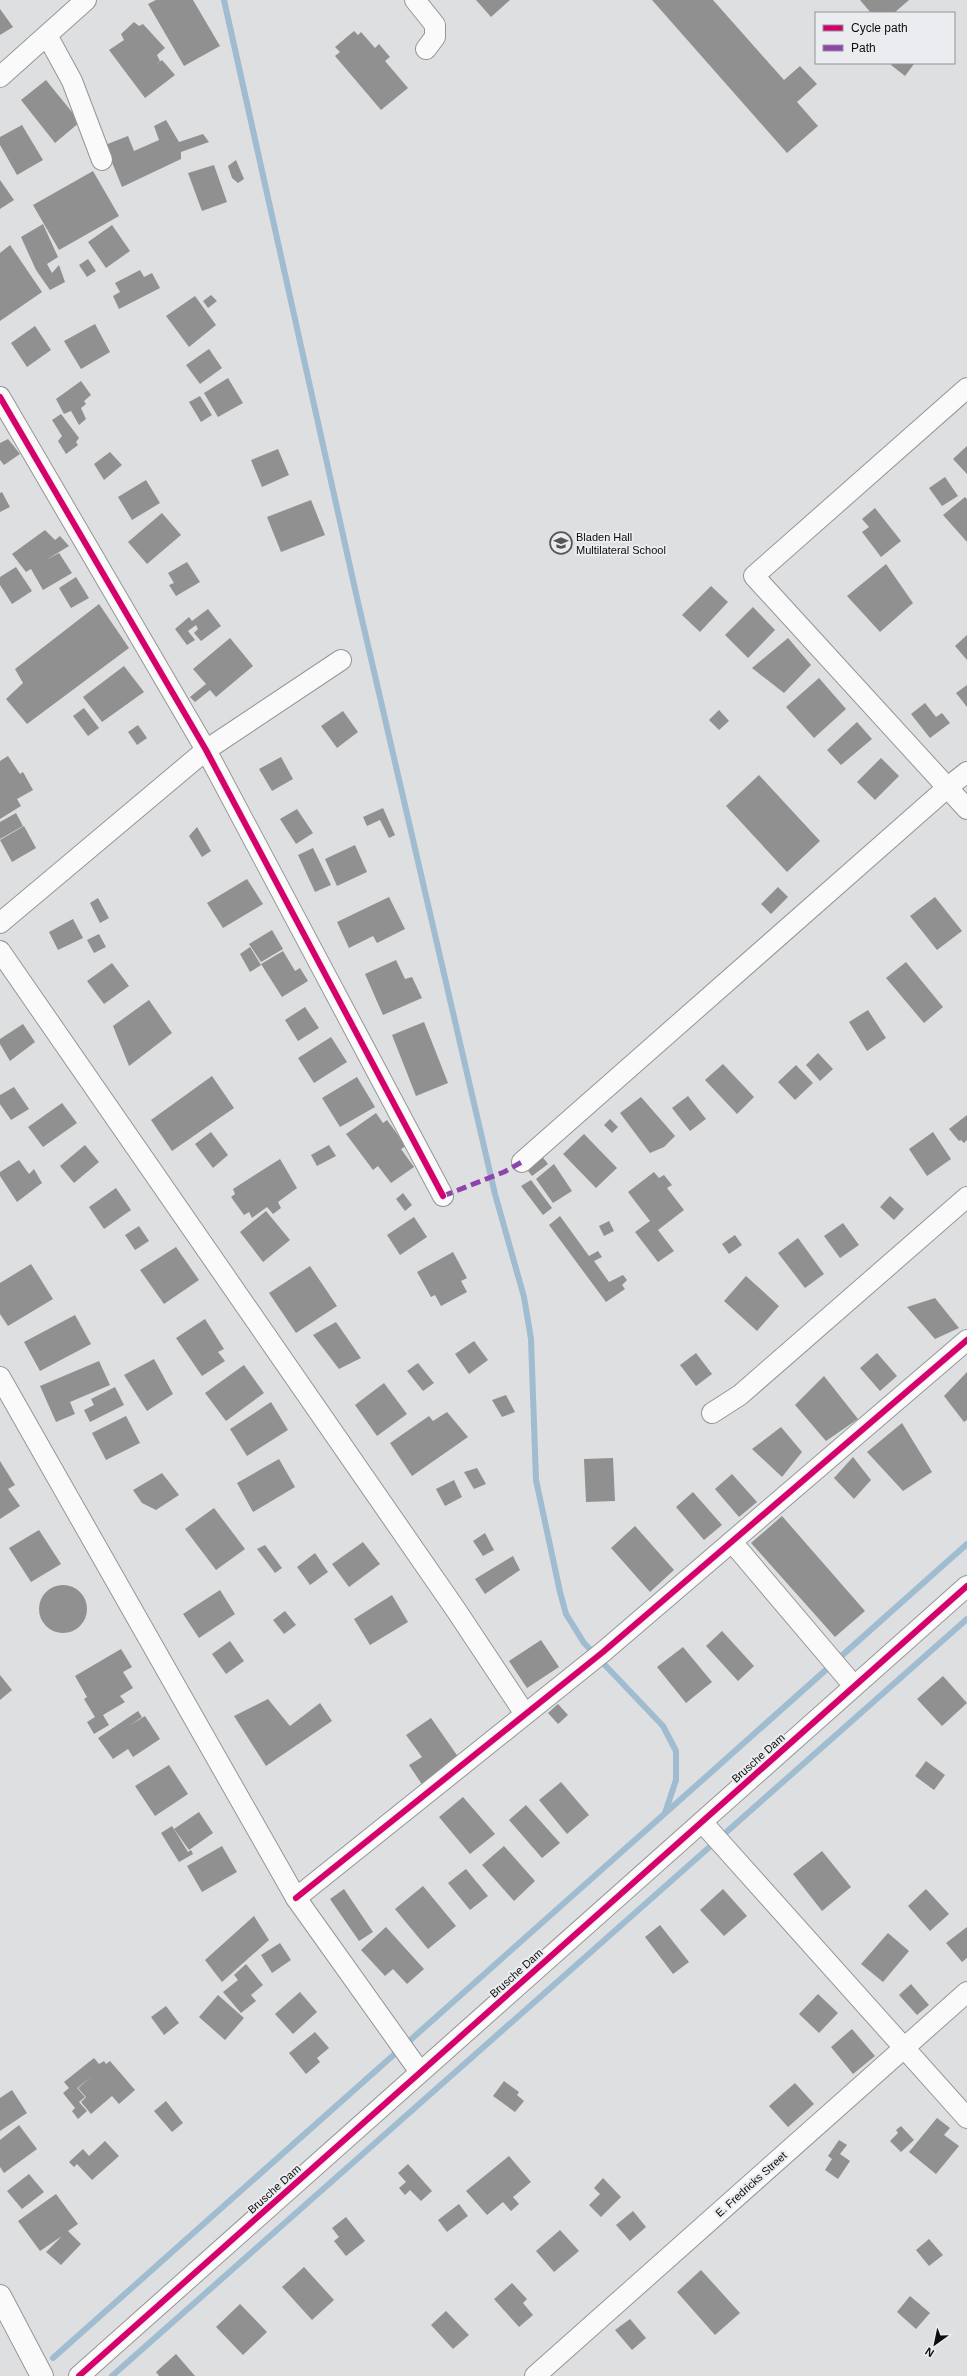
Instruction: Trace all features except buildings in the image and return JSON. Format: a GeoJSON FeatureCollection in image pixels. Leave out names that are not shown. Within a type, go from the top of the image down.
{"type":"FeatureCollection","features":[{"type":"Feature","properties":{"kind":"main road"},"geometry":{"type":"LineString","coordinates":[[0,2296],[42,2376]]}},
{"type":"Feature","properties":{"kind":"street"},"geometry":{"type":"LineString","coordinates":[[415,0],[435,25],[435,37],[426,49]]}},
{"type":"Feature","properties":{"kind":"street"},"geometry":{"type":"LineString","coordinates":[[0,77],[48,37],[84,1]]}},
{"type":"Feature","properties":{"kind":"street"},"geometry":{"type":"LineString","coordinates":[[48,37],[72,81],[102,160]]}},
{"type":"Feature","properties":{"kind":"street"},"geometry":{"type":"LineString","coordinates":[[967,388],[754,576],[967,809]]}},
{"type":"Feature","properties":{"kind":"street"},"geometry":{"type":"LineString","coordinates":[[0,397],[206,750],[443,1196]]}},
{"type":"Feature","properties":{"kind":"street"},"geometry":{"type":"LineString","coordinates":[[0,923],[206,750],[341,660]]}},
{"type":"Feature","properties":{"kind":"street"},"geometry":{"type":"LineString","coordinates":[[522,1162],[948,787],[967,772]]}},
{"type":"Feature","properties":{"kind":"street"},"geometry":{"type":"LineString","coordinates":[[0,951],[456,1610],[525,1714]]}},
{"type":"Feature","properties":{"kind":"street"},"geometry":{"type":"LineString","coordinates":[[712,1413],[740,1395],[967,1197]]}},
{"type":"Feature","properties":{"kind":"street"},"geometry":{"type":"LineString","coordinates":[[296,1898],[603,1652],[967,1340]]}},
{"type":"Feature","properties":{"kind":"street"},"geometry":{"type":"LineString","coordinates":[[0,1377],[296,1898],[418,2069]]}},
{"type":"Feature","properties":{"kind":"street"},"geometry":{"type":"LineString","coordinates":[[732,1542],[854,1686]]}},
{"type":"Feature","properties":{"kind":"street","name":"Brusche Dam"},"geometry":{"type":"LineString","coordinates":[[79,2376],[418,2069],[702,1822],[967,1586]]}},
{"type":"Feature","properties":{"kind":"street"},"geometry":{"type":"LineString","coordinates":[[702,1822],[905,2046],[967,2118]]}},
{"type":"Feature","properties":{"kind":"street","name":"E. Fredricks Street"},"geometry":{"type":"LineString","coordinates":[[535,2376],[967,1992]]}},
{"type":"Feature","properties":{"kind":"waterway"},"geometry":{"type":"LineString","coordinates":[[224,0],[357,598],[495,1194],[524,1297],[531,1339],[536,1480],[560,1592],[566,1614],[584,1643],[663,1726],[676,1751],[676,1780],[665,1813]]}},
{"type":"Feature","properties":{"kind":"waterway"},"geometry":{"type":"LineString","coordinates":[[53,2358],[967,1544]]}},
{"type":"Feature","properties":{"kind":"waterway","name":"Brusche Dam"},"geometry":{"type":"LineString","coordinates":[[112,2376],[967,1619]]}},
{"type":"Feature","properties":{"kind":"marked path"},"geometry":{"type":"LineString","coordinates":[[443,1196],[504,1172],[522,1162]]}},
{"type":"Feature","properties":{"kind":"cycle path"},"geometry":{"type":"LineString","coordinates":[[0,397],[206,750],[443,1196]]}},
{"type":"Feature","properties":{"kind":"cycle path"},"geometry":{"type":"LineString","coordinates":[[296,1898],[603,1652],[967,1340]]}},
{"type":"Feature","properties":{"kind":"cycle path"},"geometry":{"type":"LineString","coordinates":[[79,2376],[967,1586]]}},
{"type":"Feature","properties":{"kind":"place","name":"Bladen Hall Multilateral School"},"geometry":{"type":"Point","coordinates":[561,543]}}]}
